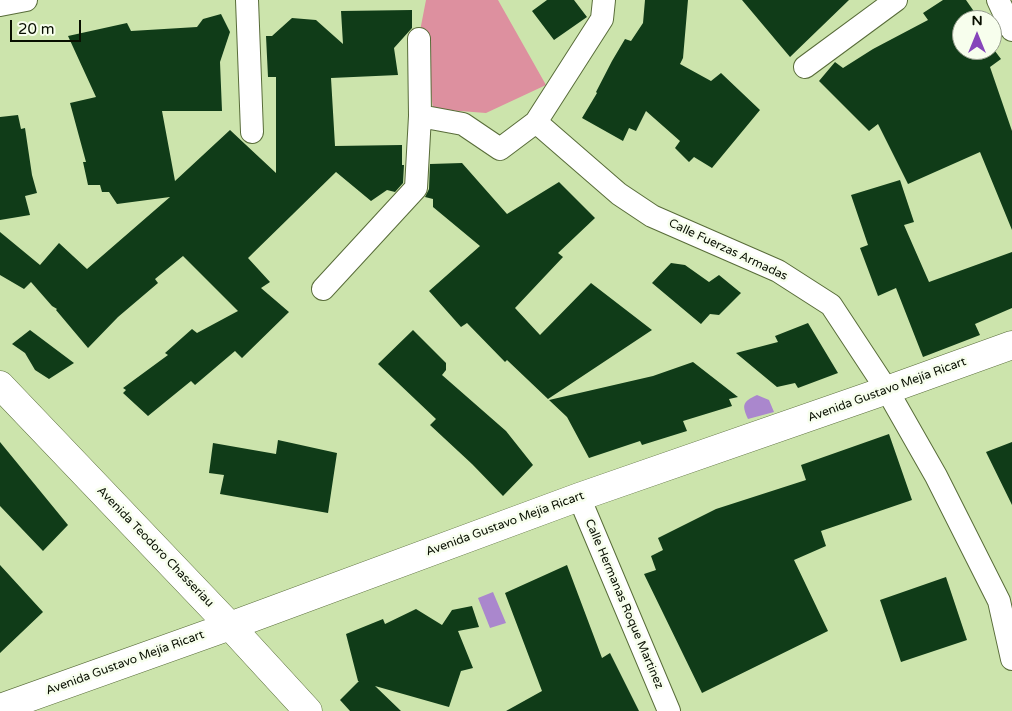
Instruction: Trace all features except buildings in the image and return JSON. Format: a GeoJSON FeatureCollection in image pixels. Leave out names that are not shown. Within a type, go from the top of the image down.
{"type":"FeatureCollection","features":[{"type":"Feature","properties":{"kind":"street"},"geometry":{"type":"LineString","coordinates":[[0,5],[26,0]]}},
{"type":"Feature","properties":{"kind":"street"},"geometry":{"type":"LineString","coordinates":[[247,0],[252,132]]}},
{"type":"Feature","properties":{"kind":"street"},"geometry":{"type":"LineString","coordinates":[[420,116],[463,124],[500,149],[536,122],[602,19],[604,0]]}},
{"type":"Feature","properties":{"kind":"street"},"geometry":{"type":"LineString","coordinates":[[805,67],[896,0]]}},
{"type":"Feature","properties":{"kind":"street"},"geometry":{"type":"LineString","coordinates":[[998,0],[1012,30]]}},
{"type":"Feature","properties":{"kind":"street"},"geometry":{"type":"LineString","coordinates":[[323,288],[416,188],[420,116],[419,39]]}},
{"type":"Feature","properties":{"kind":"street","name":"Calle Fuerzas Armadas"},"geometry":{"type":"LineString","coordinates":[[536,122],[619,194],[652,216],[778,271],[831,305],[887,390],[936,476],[999,602],[1012,659]]}},
{"type":"Feature","properties":{"kind":"street","name":"Avenida Gustavo Mejía Ricart"},"geometry":{"type":"LineString","coordinates":[[0,708],[230,626],[579,497],[1012,345]]}},
{"type":"Feature","properties":{"kind":"street","name":"Avenida Teodoro Chasseriau"},"geometry":{"type":"LineString","coordinates":[[1,389],[230,626],[308,711]]}},
{"type":"Feature","properties":{"kind":"street","name":"Calle Hermanas Roque Martinez"},"geometry":{"type":"LineString","coordinates":[[579,497],[669,711]]}},
{"type":"Feature","properties":{"kind":"shaded area"},"geometry":{"type":"Polygon","coordinates":[[[426,0],[498,0],[546,85],[486,113],[433,109],[425,44],[420,31],[426,0]]]}},
{"type":"Feature","properties":{"kind":"shaded area"},"geometry":{"type":"Polygon","coordinates":[[[757,395],[769,400],[774,412],[748,419],[744,407],[745,404],[757,395]]]}},
{"type":"Feature","properties":{"kind":"shaded area"},"geometry":{"type":"Polygon","coordinates":[[[493,592],[506,623],[490,628],[478,598],[493,592]]]}}]}
